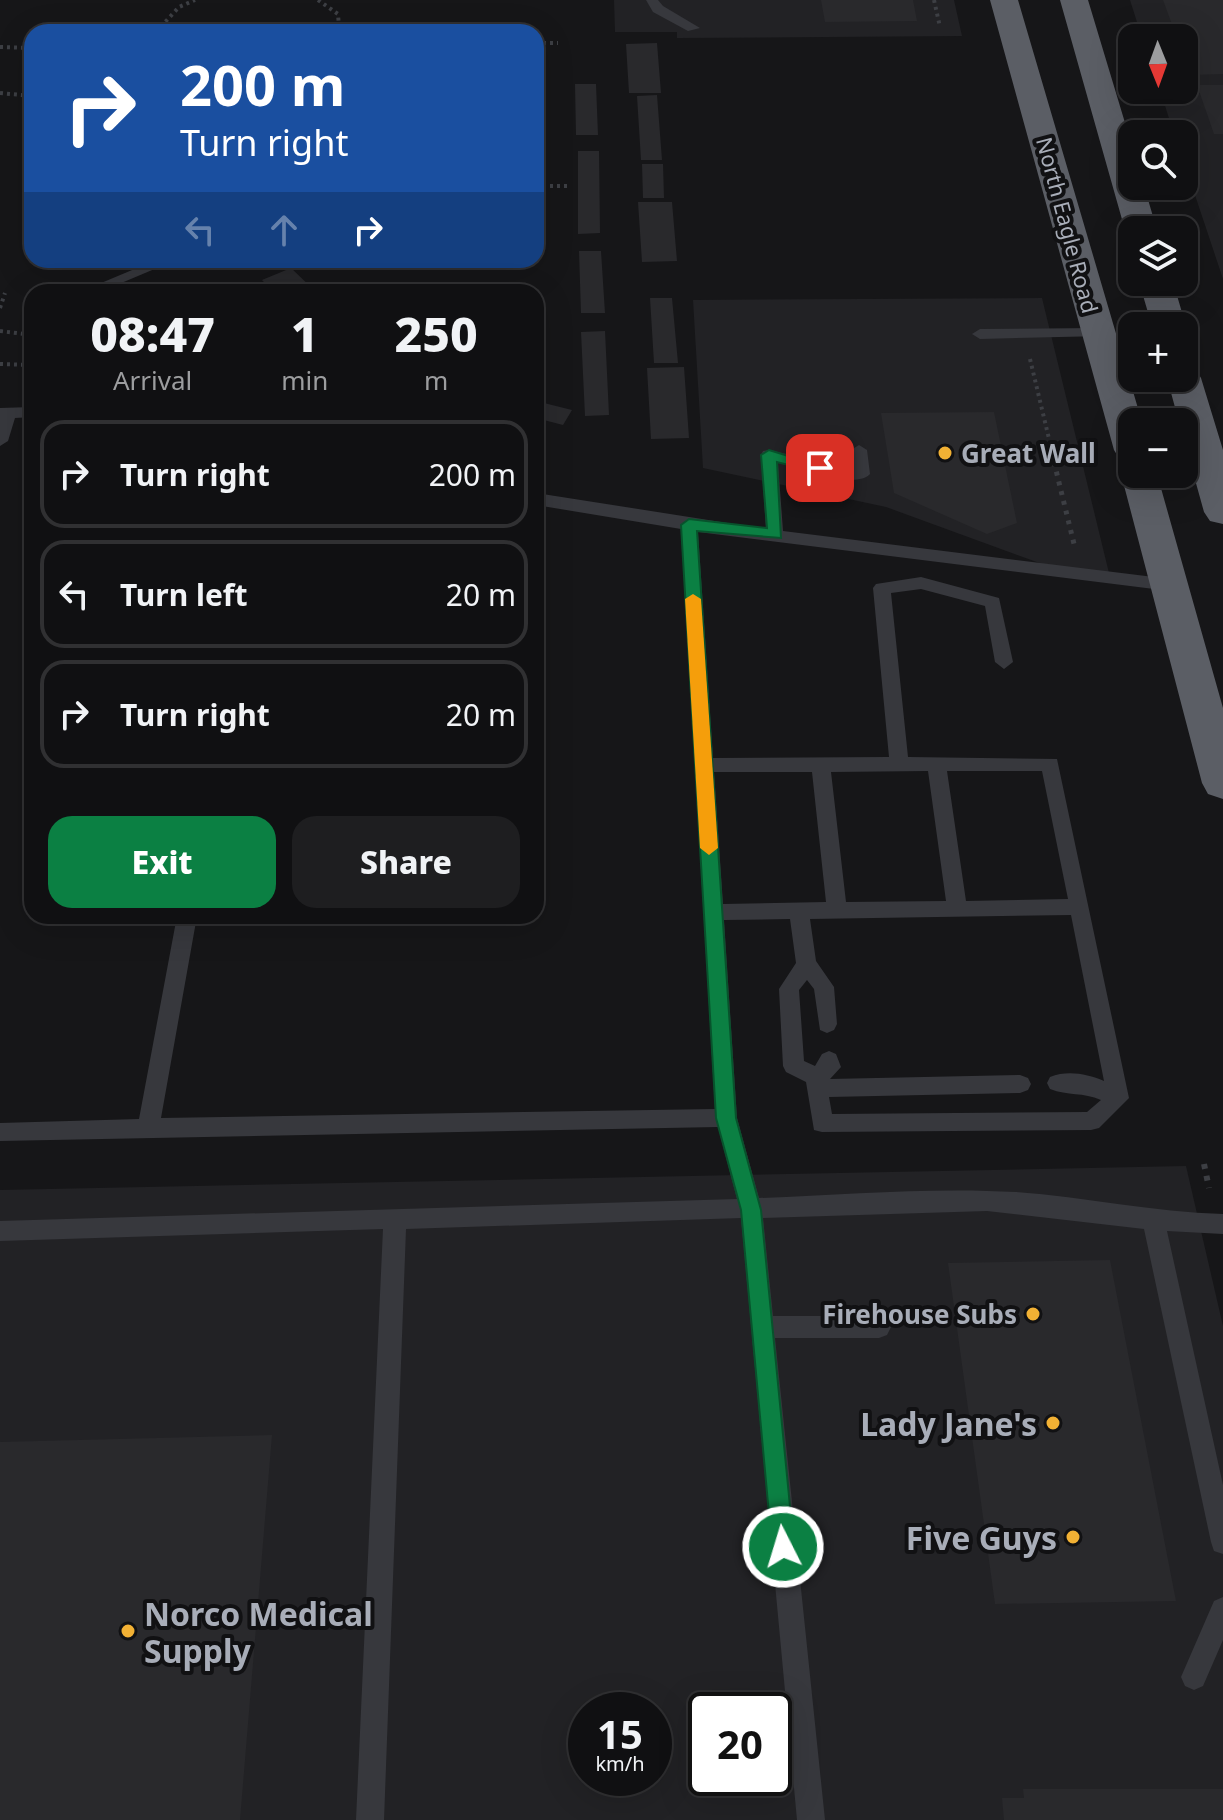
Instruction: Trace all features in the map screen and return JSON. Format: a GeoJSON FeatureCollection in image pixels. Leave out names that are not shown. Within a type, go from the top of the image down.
{"type":"FeatureCollection","features":[{"type":"Feature","properties":{"kind":"highway","name":"North Eagle Road"},"geometry":{"type":"LineString","coordinates":[[1004,0],[1120,408]]}},
{"type":"Feature","properties":{"kind":"highway"},"geometry":{"type":"LineString","coordinates":[[1074,0],[1137,216]]}},
{"type":"Feature","properties":{"kind":"highway"},"geometry":{"type":"LineString","coordinates":[[1188,392],[1223,512]]}},
{"type":"Feature","properties":{"kind":"highway"},"geometry":{"type":"LineString","coordinates":[[1143,488],[1223,783]]}},
{"type":"Feature","properties":{"kind":"lane"},"geometry":{"type":"LineString","coordinates":[[652,0],[658,9],[693,28]]}},
{"type":"Feature","properties":{"kind":"lane"},"geometry":{"type":"LineString","coordinates":[[107,284],[148,268]]}},
{"type":"Feature","properties":{"kind":"lane"},"geometry":{"type":"LineString","coordinates":[[980,334],[1098,333]]}},
{"type":"Feature","properties":{"kind":"lane"},"geometry":{"type":"LineString","coordinates":[[0,441],[4,413],[24,412]]}},
{"type":"Feature","properties":{"kind":"lane"},"geometry":{"type":"LineString","coordinates":[[775,534],[769,455],[845,475],[862,474],[859,450]]}},
{"type":"Feature","properties":{"kind":"lane"},"geometry":{"type":"LineString","coordinates":[[544,500],[689,525],[1170,585]]}},
{"type":"Feature","properties":{"kind":"lane"},"geometry":{"type":"LineString","coordinates":[[689,525],[726,1118],[751,1210],[811,1820]]}},
{"type":"Feature","properties":{"kind":"lane"},"geometry":{"type":"LineString","coordinates":[[899,764],[882,588],[921,583],[993,602],[1004,662]]}},
{"type":"Feature","properties":{"kind":"lane"},"geometry":{"type":"LineString","coordinates":[[704,765],[1050,764],[1118,1098]]}},
{"type":"Feature","properties":{"kind":"lane"},"geometry":{"type":"LineString","coordinates":[[821,765],[837,909]]}},
{"type":"Feature","properties":{"kind":"lane"},"geometry":{"type":"LineString","coordinates":[[937,765],[957,908]]}},
{"type":"Feature","properties":{"kind":"lane"},"geometry":{"type":"LineString","coordinates":[[713,912],[1079,907]]}},
{"type":"Feature","properties":{"kind":"lane"},"geometry":{"type":"LineString","coordinates":[[799,910],[806,964],[824,987],[827,1024]]}},
{"type":"Feature","properties":{"kind":"lane"},"geometry":{"type":"LineString","coordinates":[[148,1128],[186,924]]}},
{"type":"Feature","properties":{"kind":"lane"},"geometry":{"type":"LineString","coordinates":[[806,964],[789,989],[794,1066],[821,1075],[1020,1084]]}},
{"type":"Feature","properties":{"kind":"lane"},"geometry":{"type":"LineString","coordinates":[[821,1075],[822,1123],[1091,1121],[1118,1098]]}},
{"type":"Feature","properties":{"kind":"lane"},"geometry":{"type":"LineString","coordinates":[[1058,1083],[1086,1083],[1118,1098]]}},
{"type":"Feature","properties":{"kind":"lane"},"geometry":{"type":"LineString","coordinates":[[0,1132],[726,1118]]}},
{"type":"Feature","properties":{"kind":"lane"},"geometry":{"type":"LineString","coordinates":[[0,1231],[1012,1201],[1061,1204],[1153,1219],[1223,1224]]}},
{"type":"Feature","properties":{"kind":"lane"},"geometry":{"type":"LineString","coordinates":[[1153,1219],[1223,1542]]}},
{"type":"Feature","properties":{"kind":"lane"},"geometry":{"type":"LineString","coordinates":[[370,1820],[395,1220]]}},
{"type":"Feature","properties":{"kind":"lane"},"geometry":{"type":"LineString","coordinates":[[762,1327],[879,1327]]}},
{"type":"Feature","properties":{"kind":"lane"},"geometry":{"type":"LineString","coordinates":[[1194,1677],[1223,1610]]}},
{"type":"Feature","properties":{"kind":"path"},"geometry":{"type":"LineString","coordinates":[[163,24],[179,7],[195,0]]}},
{"type":"Feature","properties":{"kind":"path"},"geometry":{"type":"LineString","coordinates":[[318,0],[338,14],[339,24]]}},
{"type":"Feature","properties":{"kind":"path"},"geometry":{"type":"LineString","coordinates":[[934,0],[940,27]]}},
{"type":"Feature","properties":{"kind":"path"},"geometry":{"type":"LineString","coordinates":[[544,43],[558,43]]}},
{"type":"Feature","properties":{"kind":"path"},"geometry":{"type":"LineString","coordinates":[[0,47],[24,48]]}},
{"type":"Feature","properties":{"kind":"path"},"geometry":{"type":"LineString","coordinates":[[0,93],[24,95]]}},
{"type":"Feature","properties":{"kind":"path"},"geometry":{"type":"LineString","coordinates":[[544,186],[571,186]]}},
{"type":"Feature","properties":{"kind":"path"},"geometry":{"type":"LineString","coordinates":[[0,308],[5,293]]}},
{"type":"Feature","properties":{"kind":"path"},"geometry":{"type":"LineString","coordinates":[[0,331],[24,334]]}},
{"type":"Feature","properties":{"kind":"path"},"geometry":{"type":"LineString","coordinates":[[1027,346],[1081,574]]}},
{"type":"Feature","properties":{"kind":"path"},"geometry":{"type":"LineString","coordinates":[[0,364],[24,365]]}},
{"type":"Feature","properties":{"kind":"path"},"geometry":{"type":"LineString","coordinates":[[1204,1164],[1209,1188]]}},
{"type":"Feature","properties":{"kind":"shaded area"},"geometry":{"type":"Polygon","coordinates":[[[614,0],[954,0],[962,36],[677,38],[677,32],[615,32],[614,0]]]}},
{"type":"Feature","properties":{"kind":"shaded area"},"geometry":{"type":"Polygon","coordinates":[[[1130,0],[1223,0],[1223,279],[1197,200],[1198,120],[1170,120],[1164,104],[1198,104],[1198,24],[1138,24],[1130,0]]]}},
{"type":"Feature","properties":{"kind":"shaded area"},"geometry":{"type":"Polygon","coordinates":[[[1042,298],[1109,573],[1067,573],[886,507],[703,468],[693,300],[1042,298]]]}},
{"type":"Feature","properties":{"kind":"shaded area"},"geometry":{"type":"Polygon","coordinates":[[[1186,1166],[1223,1326],[1223,1820],[0,1820],[0,1190],[1186,1166]]]}},
{"type":"Feature","properties":{"kind":"building"},"geometry":{"type":"Polygon","coordinates":[[[821,0],[913,0],[917,21],[825,22],[821,0]]]}},
{"type":"Feature","properties":{"kind":"building"},"geometry":{"type":"Polygon","coordinates":[[[1163,0],[1223,0],[1223,74],[1198,75],[1198,24],[1172,24],[1163,0]]]}},
{"type":"Feature","properties":{"kind":"building"},"geometry":{"type":"Polygon","coordinates":[[[657,43],[661,93],[629,93],[626,44],[657,43]]]}},
{"type":"Feature","properties":{"kind":"building"},"geometry":{"type":"Polygon","coordinates":[[[575,84],[596,84],[598,135],[576,135],[575,84]]]}},
{"type":"Feature","properties":{"kind":"building"},"geometry":{"type":"Polygon","coordinates":[[[1198,85],[1223,85],[1223,134],[1214,134],[1198,85]]]}},
{"type":"Feature","properties":{"kind":"building"},"geometry":{"type":"Polygon","coordinates":[[[657,95],[662,160],[641,160],[637,96],[657,95]]]}},
{"type":"Feature","properties":{"kind":"building"},"geometry":{"type":"Polygon","coordinates":[[[578,151],[599,151],[600,233],[578,234],[578,151]]]}},
{"type":"Feature","properties":{"kind":"building"},"geometry":{"type":"Polygon","coordinates":[[[642,164],[663,164],[664,198],[643,198],[642,164]]]}},
{"type":"Feature","properties":{"kind":"building"},"geometry":{"type":"Polygon","coordinates":[[[638,202],[672,202],[677,261],[642,262],[638,202]]]}},
{"type":"Feature","properties":{"kind":"building"},"geometry":{"type":"Polygon","coordinates":[[[579,251],[601,251],[605,313],[581,313],[579,251]]]}},
{"type":"Feature","properties":{"kind":"building"},"geometry":{"type":"Polygon","coordinates":[[[291,268],[308,284],[266,284],[262,280],[291,268]]]}},
{"type":"Feature","properties":{"kind":"building"},"geometry":{"type":"Polygon","coordinates":[[[650,298],[672,298],[678,363],[654,363],[650,298]]]}},
{"type":"Feature","properties":{"kind":"building"},"geometry":{"type":"Polygon","coordinates":[[[605,331],[609,415],[585,416],[581,332],[605,331]]]}},
{"type":"Feature","properties":{"kind":"building"},"geometry":{"type":"Polygon","coordinates":[[[684,367],[689,438],[651,439],[647,368],[684,367]]]}},
{"type":"Feature","properties":{"kind":"building"},"geometry":{"type":"Polygon","coordinates":[[[544,403],[572,410],[563,425],[544,420],[544,403]]]}},
{"type":"Feature","properties":{"kind":"building","name":"Great Wall"},"geometry":{"type":"Polygon","coordinates":[[[994,412],[1017,523],[987,534],[894,493],[881,413],[994,412]]]}},
{"type":"Feature","properties":{"kind":"building"},"geometry":{"type":"Polygon","coordinates":[[[1110,1260],[1176,1601],[995,1604],[948,1263],[1110,1260]]]}},
{"type":"Feature","properties":{"kind":"building","name":"Norco Medical Supply"},"geometry":{"type":"Polygon","coordinates":[[[272,1435],[240,1820],[0,1820],[0,1442],[272,1435]]]}},
{"type":"Feature","properties":{"kind":"building"},"geometry":{"type":"Polygon","coordinates":[[[1023,1789],[1223,1789],[1223,1820],[1004,1820],[1002,1798],[1024,1798],[1023,1789]]]}},
{"type":"Feature","properties":{"kind":"slow traffic"},"geometry":{"type":"LineString","coordinates":[[693,599],[709,848]]}},
{"type":"Feature","properties":{"kind":"place","name":"Great Wall"},"geometry":{"type":"Point","coordinates":[945,453]}},
{"type":"Feature","properties":{"kind":"place","name":"Firehouse Subs"},"geometry":{"type":"Point","coordinates":[1033,1314]}},
{"type":"Feature","properties":{"kind":"place","name":"Lady Jane's"},"geometry":{"type":"Point","coordinates":[1053,1423]}},
{"type":"Feature","properties":{"kind":"place","name":"Five Guys"},"geometry":{"type":"Point","coordinates":[1073,1537]}},
{"type":"Feature","properties":{"kind":"place","name":"Norco Medical Supply"},"geometry":{"type":"Point","coordinates":[128,1631]}},
{"type":"Feature","properties":{"kind":"route"},"geometry":{"type":"LineString","coordinates":[[783,1547],[751,1210],[726,1118],[689,525],[775,534],[769,455],[820,468]]}}]}
